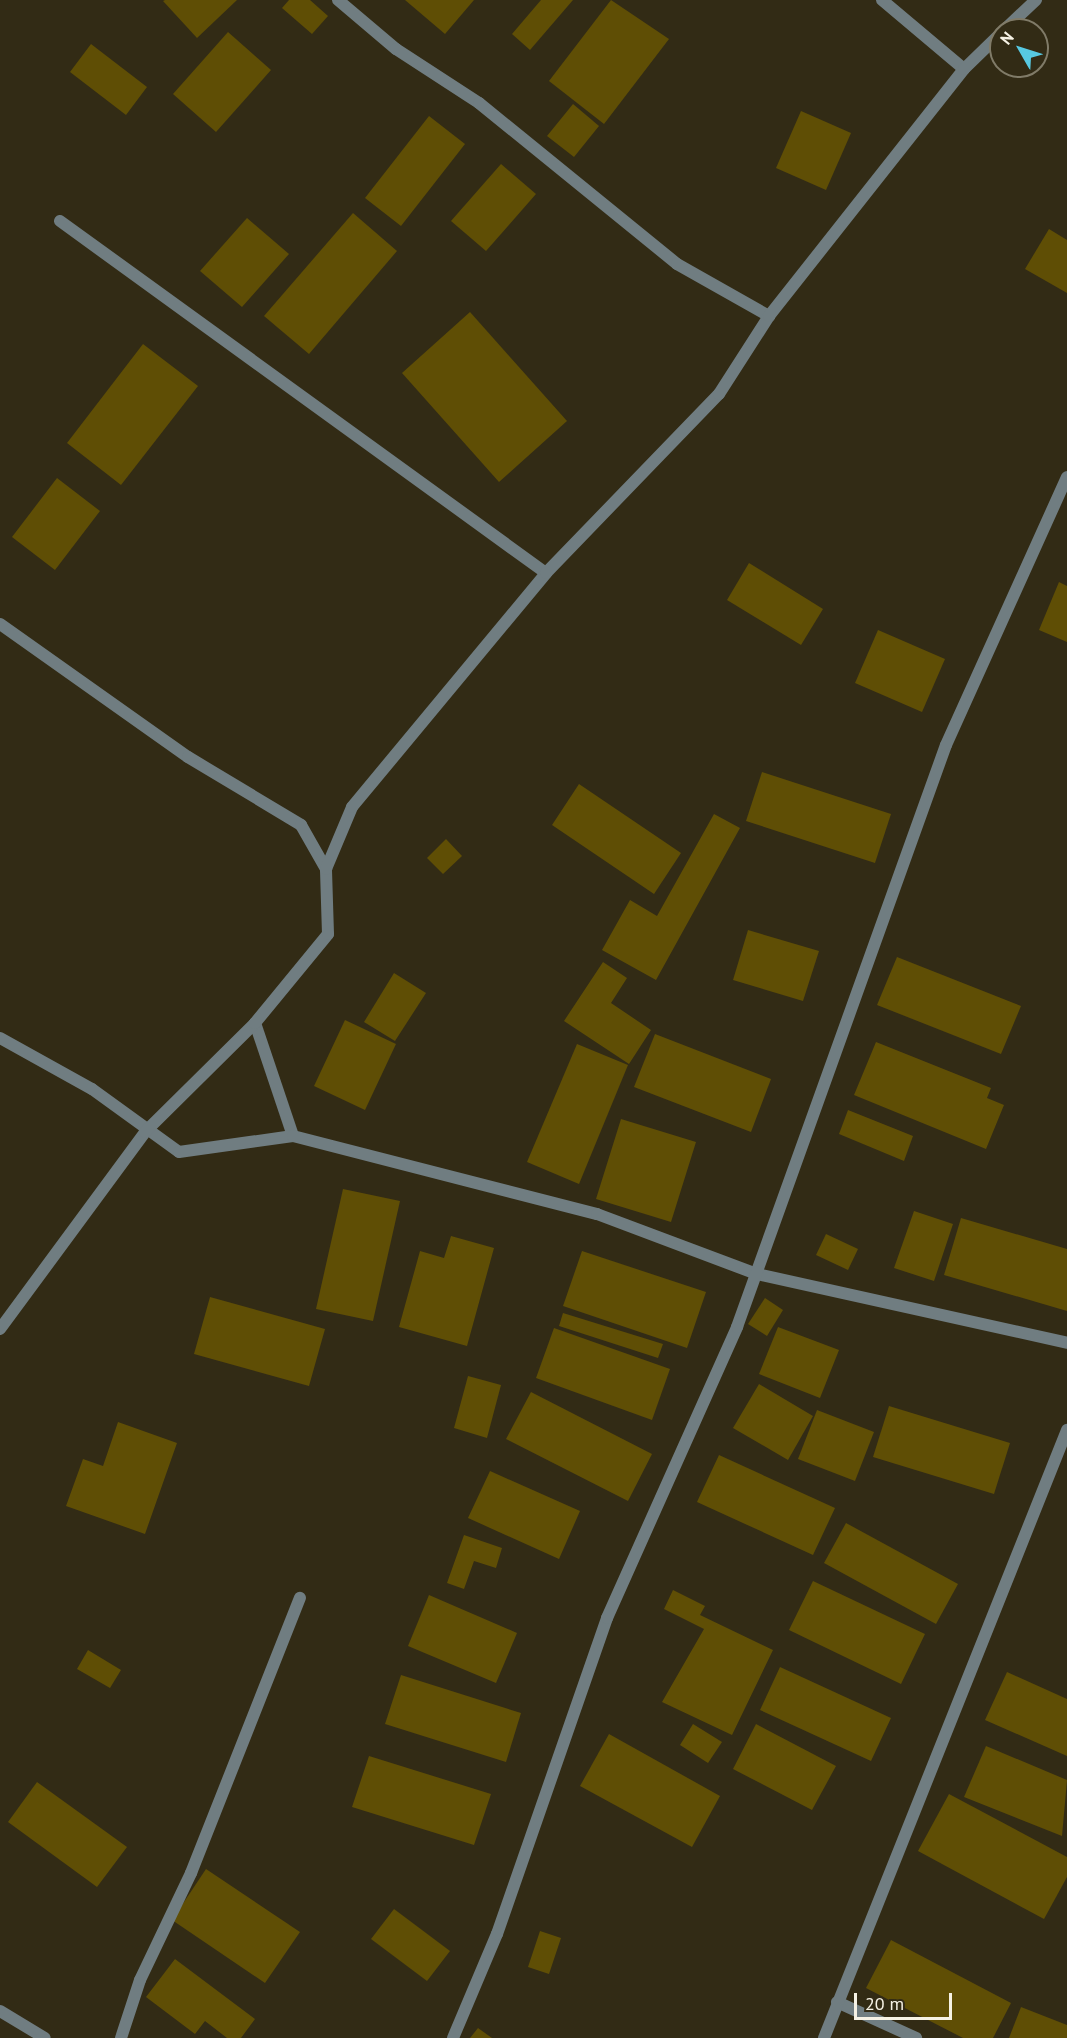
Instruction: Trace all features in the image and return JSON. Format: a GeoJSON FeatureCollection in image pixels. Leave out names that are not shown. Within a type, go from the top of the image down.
{"type":"FeatureCollection","features":[{"type":"Feature","properties":{"kind":"street"},"geometry":{"type":"LineString","coordinates":[[338,0],[396,49],[479,103],[677,264],[769,316]]}},
{"type":"Feature","properties":{"kind":"street"},"geometry":{"type":"LineString","coordinates":[[882,0],[963,69]]}},
{"type":"Feature","properties":{"kind":"street"},"geometry":{"type":"LineString","coordinates":[[1017,18],[1036,0]]}},
{"type":"Feature","properties":{"kind":"street"},"geometry":{"type":"LineString","coordinates":[[0,1329],[145,1132],[255,1023],[328,934],[326,869],[352,807],[546,573],[719,394],[769,316],[963,69],[989,44]]}},
{"type":"Feature","properties":{"kind":"street"},"geometry":{"type":"LineString","coordinates":[[60,221],[546,573]]}},
{"type":"Feature","properties":{"kind":"street"},"geometry":{"type":"LineString","coordinates":[[453,2038],[497,1934],[607,1618],[757,1274],[946,745],[1067,477]]}},
{"type":"Feature","properties":{"kind":"street"},"geometry":{"type":"LineString","coordinates":[[0,624],[188,757],[300,825],[326,869]]}},
{"type":"Feature","properties":{"kind":"street"},"geometry":{"type":"LineString","coordinates":[[255,1023],[293,1136]]}},
{"type":"Feature","properties":{"kind":"street"},"geometry":{"type":"LineString","coordinates":[[0,1038],[92,1089],[145,1132],[178,1152],[293,1136],[597,1214],[757,1274],[1067,1342]]}},
{"type":"Feature","properties":{"kind":"street"},"geometry":{"type":"LineString","coordinates":[[824,2038],[1067,1430]]}},
{"type":"Feature","properties":{"kind":"street"},"geometry":{"type":"LineString","coordinates":[[121,2038],[140,1980],[191,1873],[300,1598]]}},
{"type":"Feature","properties":{"kind":"street"},"geometry":{"type":"LineString","coordinates":[[837,2002],[916,2038]]}},
{"type":"Feature","properties":{"kind":"street"},"geometry":{"type":"LineString","coordinates":[[0,2011],[45,2038]]}},
{"type":"Feature","properties":{"kind":"building"},"geometry":{"type":"Polygon","coordinates":[[[165,0],[237,0],[197,38],[163,1],[165,0]]]}},
{"type":"Feature","properties":{"kind":"building"},"geometry":{"type":"Polygon","coordinates":[[[289,0],[310,0],[328,16],[312,34],[282,8],[289,0]]]}},
{"type":"Feature","properties":{"kind":"building"},"geometry":{"type":"Polygon","coordinates":[[[405,0],[474,0],[445,34],[405,0]]]}},
{"type":"Feature","properties":{"kind":"building"},"geometry":{"type":"Polygon","coordinates":[[[541,0],[573,0],[530,50],[512,34],[541,0]]]}},
{"type":"Feature","properties":{"kind":"building"},"geometry":{"type":"Polygon","coordinates":[[[611,0],[669,39],[604,124],[549,81],[611,0]]]}},
{"type":"Feature","properties":{"kind":"building"},"geometry":{"type":"Polygon","coordinates":[[[228,32],[271,70],[216,132],[173,94],[228,32]]]}},
{"type":"Feature","properties":{"kind":"building"},"geometry":{"type":"Polygon","coordinates":[[[91,44],[147,87],[126,115],[70,72],[91,44]]]}},
{"type":"Feature","properties":{"kind":"building"},"geometry":{"type":"Polygon","coordinates":[[[573,104],[599,126],[574,157],[547,136],[573,104]]]}},
{"type":"Feature","properties":{"kind":"building"},"geometry":{"type":"Polygon","coordinates":[[[801,111],[851,133],[826,190],[776,168],[801,111]]]}},
{"type":"Feature","properties":{"kind":"building"},"geometry":{"type":"Polygon","coordinates":[[[429,116],[465,144],[401,226],[365,198],[429,116]]]}},
{"type":"Feature","properties":{"kind":"building"},"geometry":{"type":"Polygon","coordinates":[[[501,164],[536,194],[486,251],[451,221],[501,164]]]}},
{"type":"Feature","properties":{"kind":"building"},"geometry":{"type":"Polygon","coordinates":[[[353,213],[397,251],[309,354],[264,316],[353,213]]]}},
{"type":"Feature","properties":{"kind":"building"},"geometry":{"type":"Polygon","coordinates":[[[247,218],[289,254],[242,307],[200,271],[247,218]]]}},
{"type":"Feature","properties":{"kind":"building"},"geometry":{"type":"Polygon","coordinates":[[[1049,229],[1067,240],[1067,293],[1025,269],[1049,229]]]}},
{"type":"Feature","properties":{"kind":"building"},"geometry":{"type":"Polygon","coordinates":[[[470,312],[567,421],[499,482],[402,373],[470,312]]]}},
{"type":"Feature","properties":{"kind":"building"},"geometry":{"type":"Polygon","coordinates":[[[143,344],[198,386],[121,485],[67,443],[143,344]]]}},
{"type":"Feature","properties":{"kind":"building"},"geometry":{"type":"Polygon","coordinates":[[[57,478],[100,511],[55,570],[12,537],[57,478]]]}},
{"type":"Feature","properties":{"kind":"building"},"geometry":{"type":"Polygon","coordinates":[[[749,563],[823,609],[801,645],[727,600],[749,563]]]}},
{"type":"Feature","properties":{"kind":"building"},"geometry":{"type":"Polygon","coordinates":[[[1059,582],[1067,586],[1067,642],[1039,630],[1059,582]]]}},
{"type":"Feature","properties":{"kind":"building"},"geometry":{"type":"Polygon","coordinates":[[[878,630],[945,659],[922,712],[855,683],[878,630]]]}},
{"type":"Feature","properties":{"kind":"building"},"geometry":{"type":"Polygon","coordinates":[[[762,772],[891,814],[875,863],[746,821],[762,772]]]}},
{"type":"Feature","properties":{"kind":"building"},"geometry":{"type":"Polygon","coordinates":[[[579,784],[681,853],[654,894],[552,825],[579,784]]]}},
{"type":"Feature","properties":{"kind":"building"},"geometry":{"type":"Polygon","coordinates":[[[714,814],[740,828],[656,980],[602,950],[630,900],[657,916],[714,814]]]}},
{"type":"Feature","properties":{"kind":"building"},"geometry":{"type":"Polygon","coordinates":[[[446,839],[462,856],[443,874],[427,858],[446,839]]]}},
{"type":"Feature","properties":{"kind":"building"},"geometry":{"type":"Polygon","coordinates":[[[748,930],[819,951],[803,1001],[733,980],[748,930]]]}},
{"type":"Feature","properties":{"kind":"building"},"geometry":{"type":"Polygon","coordinates":[[[897,957],[1021,1006],[1001,1054],[877,1005],[897,957]]]}},
{"type":"Feature","properties":{"kind":"building"},"geometry":{"type":"Polygon","coordinates":[[[603,962],[627,978],[611,1003],[651,1030],[629,1064],[564,1021],[603,962]]]}},
{"type":"Feature","properties":{"kind":"building"},"geometry":{"type":"Polygon","coordinates":[[[394,973],[426,993],[395,1041],[364,1022],[394,973]]]}},
{"type":"Feature","properties":{"kind":"building"},"geometry":{"type":"Polygon","coordinates":[[[345,1020],[396,1044],[365,1110],[314,1086],[345,1020]]]}},
{"type":"Feature","properties":{"kind":"building"},"geometry":{"type":"Polygon","coordinates":[[[655,1034],[771,1079],[751,1132],[634,1087],[655,1034]]]}},
{"type":"Feature","properties":{"kind":"building"},"geometry":{"type":"Polygon","coordinates":[[[876,1042],[991,1088],[987,1098],[1004,1105],[986,1149],[854,1095],[876,1042]]]}},
{"type":"Feature","properties":{"kind":"building"},"geometry":{"type":"Polygon","coordinates":[[[577,1044],[628,1065],[579,1184],[527,1162],[577,1044]]]}},
{"type":"Feature","properties":{"kind":"building"},"geometry":{"type":"Polygon","coordinates":[[[848,1110],[913,1136],[904,1161],[839,1134],[848,1110]]]}},
{"type":"Feature","properties":{"kind":"building"},"geometry":{"type":"Polygon","coordinates":[[[621,1119],[696,1142],[671,1222],[596,1199],[621,1119]]]}},
{"type":"Feature","properties":{"kind":"building"},"geometry":{"type":"Polygon","coordinates":[[[343,1189],[400,1201],[373,1321],[316,1309],[343,1189]]]}},
{"type":"Feature","properties":{"kind":"building"},"geometry":{"type":"Polygon","coordinates":[[[914,1211],[953,1224],[934,1281],[894,1268],[914,1211]]]}},
{"type":"Feature","properties":{"kind":"building"},"geometry":{"type":"Polygon","coordinates":[[[961,1218],[1067,1249],[1067,1311],[944,1275],[961,1218]]]}},
{"type":"Feature","properties":{"kind":"building"},"geometry":{"type":"Polygon","coordinates":[[[826,1234],[858,1249],[848,1270],[816,1255],[826,1234]]]}},
{"type":"Feature","properties":{"kind":"building"},"geometry":{"type":"Polygon","coordinates":[[[451,1236],[494,1248],[467,1346],[399,1327],[420,1251],[444,1258],[451,1236]]]}},
{"type":"Feature","properties":{"kind":"building"},"geometry":{"type":"Polygon","coordinates":[[[582,1251],[706,1292],[687,1348],[563,1306],[582,1251]]]}},
{"type":"Feature","properties":{"kind":"building"},"geometry":{"type":"Polygon","coordinates":[[[210,1297],[325,1329],[309,1386],[194,1354],[210,1297]]]}},
{"type":"Feature","properties":{"kind":"building"},"geometry":{"type":"Polygon","coordinates":[[[765,1298],[783,1310],[767,1336],[748,1324],[765,1298]]]}},
{"type":"Feature","properties":{"kind":"building"},"geometry":{"type":"Polygon","coordinates":[[[563,1313],[663,1344],[658,1358],[559,1326],[563,1313]]]}},
{"type":"Feature","properties":{"kind":"building"},"geometry":{"type":"Polygon","coordinates":[[[778,1327],[839,1350],[820,1398],[759,1374],[778,1327]]]}},
{"type":"Feature","properties":{"kind":"building"},"geometry":{"type":"Polygon","coordinates":[[[554,1328],[670,1369],[652,1420],[536,1378],[554,1328]]]}},
{"type":"Feature","properties":{"kind":"building"},"geometry":{"type":"Polygon","coordinates":[[[468,1376],[501,1385],[487,1438],[454,1428],[468,1376]]]}},
{"type":"Feature","properties":{"kind":"building"},"geometry":{"type":"Polygon","coordinates":[[[759,1384],[813,1416],[788,1460],[733,1428],[759,1384]]]}},
{"type":"Feature","properties":{"kind":"building"},"geometry":{"type":"Polygon","coordinates":[[[531,1392],[652,1454],[628,1501],[506,1439],[531,1392]]]}},
{"type":"Feature","properties":{"kind":"building"},"geometry":{"type":"Polygon","coordinates":[[[889,1406],[1010,1443],[994,1494],[873,1457],[889,1406]]]}},
{"type":"Feature","properties":{"kind":"building"},"geometry":{"type":"Polygon","coordinates":[[[817,1410],[874,1432],[855,1481],[798,1459],[817,1410]]]}},
{"type":"Feature","properties":{"kind":"building"},"geometry":{"type":"Polygon","coordinates":[[[118,1422],[177,1443],[145,1534],[66,1506],[83,1459],[103,1466],[118,1422]]]}},
{"type":"Feature","properties":{"kind":"building"},"geometry":{"type":"Polygon","coordinates":[[[719,1455],[835,1508],[813,1555],[697,1502],[719,1455]]]}},
{"type":"Feature","properties":{"kind":"building"},"geometry":{"type":"Polygon","coordinates":[[[490,1471],[580,1511],[559,1559],[468,1518],[490,1471]]]}},
{"type":"Feature","properties":{"kind":"building"},"geometry":{"type":"Polygon","coordinates":[[[846,1523],[958,1584],[936,1624],[824,1563],[846,1523]]]}},
{"type":"Feature","properties":{"kind":"building"},"geometry":{"type":"Polygon","coordinates":[[[464,1535],[502,1548],[496,1568],[474,1561],[464,1589],[447,1583],[464,1535]]]}},
{"type":"Feature","properties":{"kind":"building"},"geometry":{"type":"Polygon","coordinates":[[[813,1581],[925,1634],[901,1684],[789,1630],[813,1581]]]}},
{"type":"Feature","properties":{"kind":"building"},"geometry":{"type":"Polygon","coordinates":[[[673,1590],[705,1606],[700,1615],[773,1650],[732,1735],[662,1702],[704,1629],[664,1609],[673,1590]]]}},
{"type":"Feature","properties":{"kind":"building"},"geometry":{"type":"Polygon","coordinates":[[[429,1595],[517,1633],[496,1683],[408,1646],[429,1595]]]}},
{"type":"Feature","properties":{"kind":"building"},"geometry":{"type":"Polygon","coordinates":[[[88,1650],[121,1670],[110,1688],[77,1669],[88,1650]]]}},
{"type":"Feature","properties":{"kind":"building"},"geometry":{"type":"Polygon","coordinates":[[[780,1667],[891,1718],[871,1761],[760,1710],[780,1667]]]}},
{"type":"Feature","properties":{"kind":"building"},"geometry":{"type":"Polygon","coordinates":[[[1007,1672],[1067,1699],[1067,1756],[985,1720],[1007,1672]]]}},
{"type":"Feature","properties":{"kind":"building"},"geometry":{"type":"Polygon","coordinates":[[[401,1675],[521,1713],[506,1762],[385,1724],[401,1675]]]}},
{"type":"Feature","properties":{"kind":"building"},"geometry":{"type":"Polygon","coordinates":[[[693,1724],[722,1742],[708,1763],[680,1745],[693,1724]]]}},
{"type":"Feature","properties":{"kind":"building"},"geometry":{"type":"Polygon","coordinates":[[[756,1724],[836,1766],[812,1810],[733,1769],[756,1724]]]}},
{"type":"Feature","properties":{"kind":"building"},"geometry":{"type":"Polygon","coordinates":[[[609,1734],[720,1796],[692,1847],[580,1786],[609,1734]]]}},
{"type":"Feature","properties":{"kind":"building"},"geometry":{"type":"Polygon","coordinates":[[[986,1746],[1067,1780],[1062,1836],[964,1797],[986,1746]]]}},
{"type":"Feature","properties":{"kind":"building"},"geometry":{"type":"Polygon","coordinates":[[[369,1756],[491,1794],[474,1845],[352,1807],[369,1756]]]}},
{"type":"Feature","properties":{"kind":"building"},"geometry":{"type":"Polygon","coordinates":[[[37,1782],[127,1847],[97,1887],[8,1822],[37,1782]]]}},
{"type":"Feature","properties":{"kind":"building"},"geometry":{"type":"Polygon","coordinates":[[[949,1794],[1067,1857],[1067,1877],[1044,1919],[918,1851],[949,1794]]]}},
{"type":"Feature","properties":{"kind":"building"},"geometry":{"type":"Polygon","coordinates":[[[206,1869],[300,1932],[265,1983],[172,1920],[206,1869]]]}},
{"type":"Feature","properties":{"kind":"building"},"geometry":{"type":"Polygon","coordinates":[[[394,1909],[450,1951],[427,1981],[371,1939],[394,1909]]]}},
{"type":"Feature","properties":{"kind":"building"},"geometry":{"type":"Polygon","coordinates":[[[540,1931],[561,1938],[549,1974],[528,1967],[540,1931]]]}},
{"type":"Feature","properties":{"kind":"building"},"geometry":{"type":"Polygon","coordinates":[[[891,1940],[1011,2003],[993,2038],[963,2038],[866,1988],[891,1940]]]}},
{"type":"Feature","properties":{"kind":"building"},"geometry":{"type":"Polygon","coordinates":[[[175,1959],[255,2019],[241,2038],[227,2038],[205,2021],[195,2034],[146,1997],[175,1959]]]}},
{"type":"Feature","properties":{"kind":"building"},"geometry":{"type":"Polygon","coordinates":[[[1021,2007],[1067,2025],[1067,2038],[1009,2038],[1021,2007]]]}},
{"type":"Feature","properties":{"kind":"building"},"geometry":{"type":"Polygon","coordinates":[[[478,2028],[492,2038],[470,2038],[478,2028]]]}}]}
